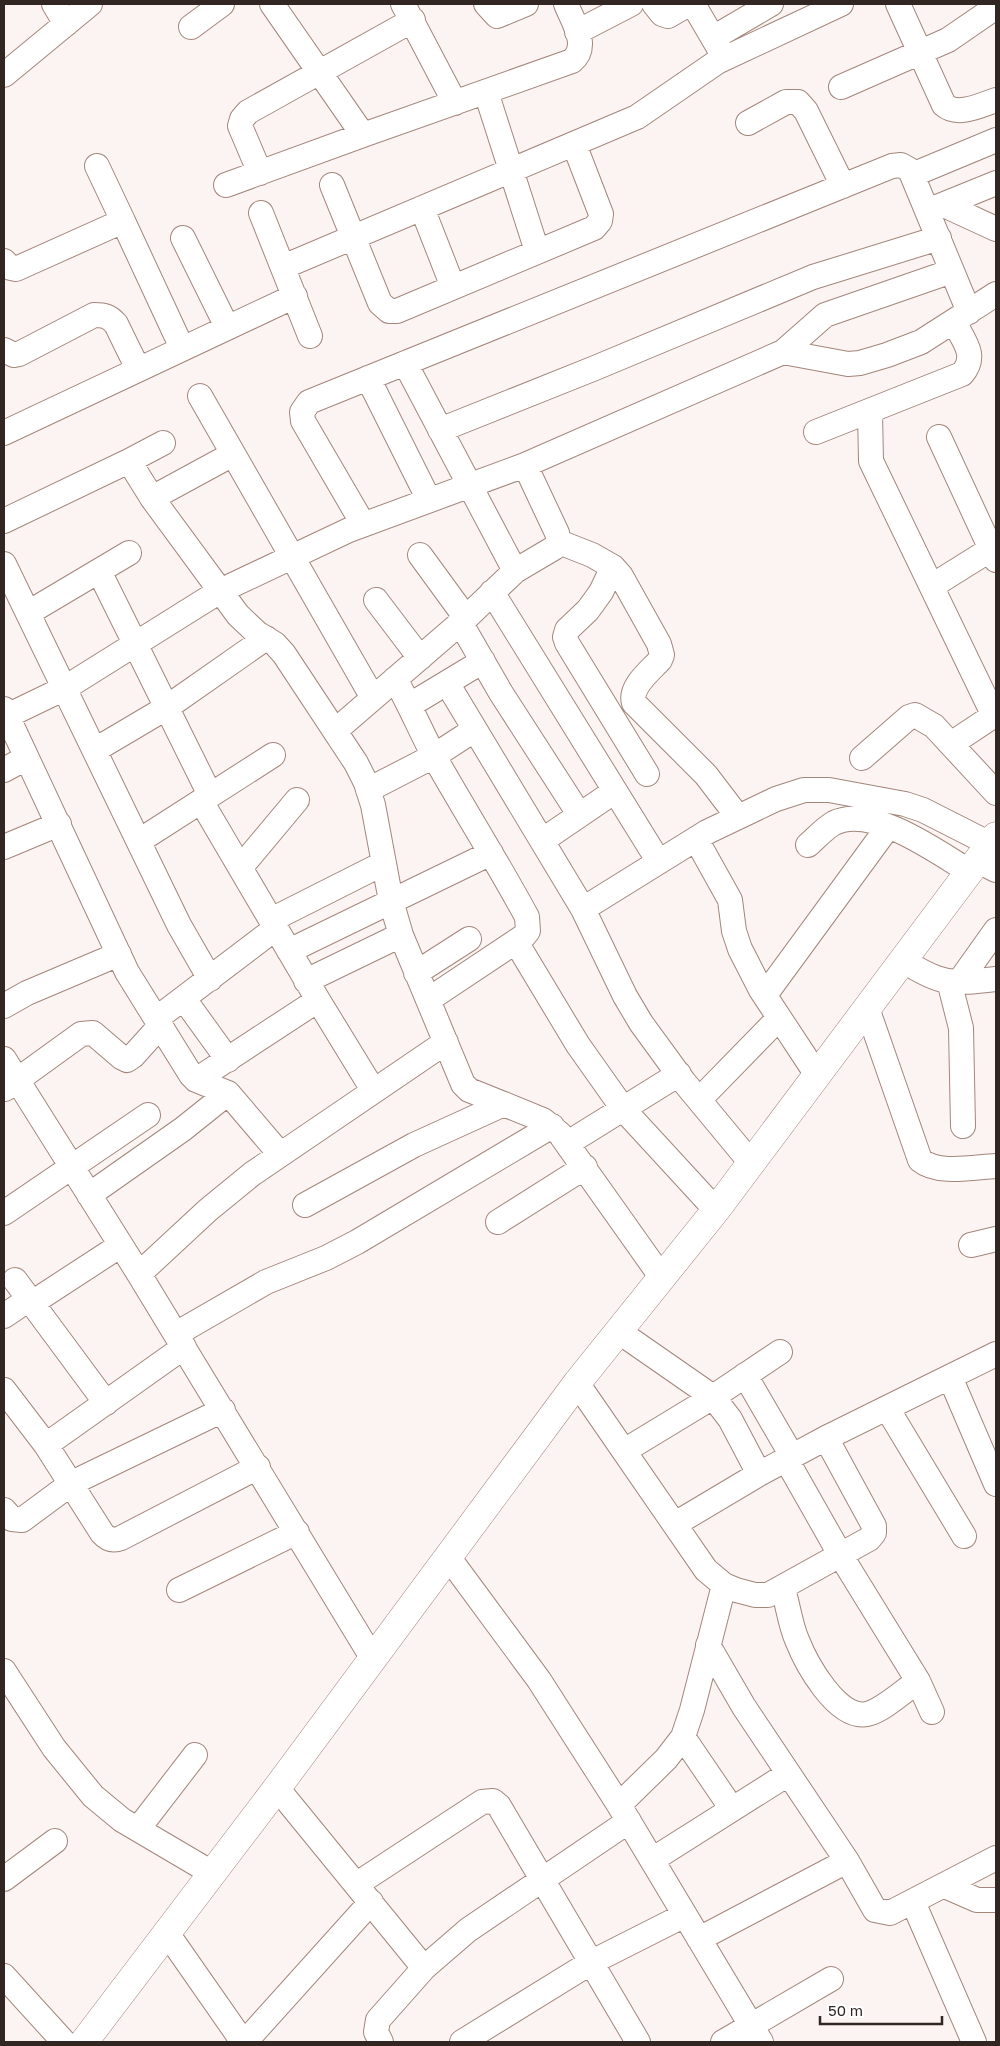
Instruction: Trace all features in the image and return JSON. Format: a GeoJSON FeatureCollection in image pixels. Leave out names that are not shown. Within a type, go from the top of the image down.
{"type":"FeatureCollection","features":[{"type":"Feature","properties":{"kind":"main road"},"geometry":{"type":"LineString","coordinates":[[84,2042],[277,1788],[577,1384],[752,1164],[903,960],[986,857]]}},
{"type":"Feature","properties":{"kind":"street"},"geometry":{"type":"LineString","coordinates":[[54,4],[66,24]]}},
{"type":"Feature","properties":{"kind":"street"},"geometry":{"type":"LineString","coordinates":[[4,75],[90,4]]}},
{"type":"Feature","properties":{"kind":"street"},"geometry":{"type":"LineString","coordinates":[[191,27],[222,4]]}},
{"type":"Feature","properties":{"kind":"street"},"geometry":{"type":"LineString","coordinates":[[272,4],[363,135]]}},
{"type":"Feature","properties":{"kind":"street"},"geometry":{"type":"LineString","coordinates":[[486,4],[498,16],[526,4]]}},
{"type":"Feature","properties":{"kind":"street"},"geometry":{"type":"LineString","coordinates":[[226,185],[572,61],[578,56],[581,48],[566,4]]}},
{"type":"Feature","properties":{"kind":"street"},"geometry":{"type":"LineString","coordinates":[[576,32],[631,4]]}},
{"type":"Feature","properties":{"kind":"street"},"geometry":{"type":"LineString","coordinates":[[654,4],[662,14],[668,16],[689,4]]}},
{"type":"Feature","properties":{"kind":"street"},"geometry":{"type":"LineString","coordinates":[[693,4],[725,58]]}},
{"type":"Feature","properties":{"kind":"street"},"geometry":{"type":"LineString","coordinates":[[713,38],[771,4]]}},
{"type":"Feature","properties":{"kind":"street"},"geometry":{"type":"LineString","coordinates":[[283,267],[637,117],[725,58],[841,4]]}},
{"type":"Feature","properties":{"kind":"street"},"geometry":{"type":"LineString","coordinates":[[898,4],[944,105],[948,108],[962,110],[996,100]]}},
{"type":"Feature","properties":{"kind":"street"},"geometry":{"type":"LineString","coordinates":[[841,87],[948,40],[996,7]]}},
{"type":"Feature","properties":{"kind":"street"},"geometry":{"type":"LineString","coordinates":[[260,173],[240,126],[242,119],[248,112],[319,72],[408,12],[455,103]]}},
{"type":"Feature","properties":{"kind":"street"},"geometry":{"type":"LineString","coordinates":[[486,92],[537,251]]}},
{"type":"Feature","properties":{"kind":"street"},"geometry":{"type":"LineString","coordinates":[[748,123],[786,102],[798,102],[806,111],[844,186]]}},
{"type":"Feature","properties":{"kind":"street"},"geometry":{"type":"LineString","coordinates":[[912,175],[996,140]]}},
{"type":"Feature","properties":{"kind":"street"},"geometry":{"type":"LineString","coordinates":[[332,184],[355,237],[380,303],[389,311],[397,311],[586,232],[600,221],[601,214],[574,144]]}},
{"type":"Feature","properties":{"kind":"street"},"geometry":{"type":"LineString","coordinates":[[97,166],[182,348]]}},
{"type":"Feature","properties":{"kind":"street"},"geometry":{"type":"LineString","coordinates":[[362,524],[303,421],[302,412],[309,402],[892,166],[906,166],[936,208],[939,238],[952,271],[971,357],[969,366],[962,374],[816,432]]}},
{"type":"Feature","properties":{"kind":"street"},"geometry":{"type":"LineString","coordinates":[[936,208],[996,183]]}},
{"type":"Feature","properties":{"kind":"street"},"geometry":{"type":"LineString","coordinates":[[422,208],[453,287]]}},
{"type":"Feature","properties":{"kind":"street"},"geometry":{"type":"LineString","coordinates":[[936,208],[996,230]]}},
{"type":"Feature","properties":{"kind":"street"},"geometry":{"type":"LineString","coordinates":[[261,213],[310,336]]}},
{"type":"Feature","properties":{"kind":"street"},"geometry":{"type":"LineString","coordinates":[[4,261],[10,268],[16,269],[123,221]]}},
{"type":"Feature","properties":{"kind":"street"},"geometry":{"type":"LineString","coordinates":[[183,238],[227,327]]}},
{"type":"Feature","properties":{"kind":"street"},"geometry":{"type":"LineString","coordinates":[[440,430],[813,277],[939,238]]}},
{"type":"Feature","properties":{"kind":"street"},"geometry":{"type":"LineString","coordinates":[[280,1154],[228,1093],[196,1080],[191,1075],[158,1022],[119,954],[5,712],[65,688],[220,591],[291,557],[362,524],[525,465],[783,352],[825,315],[952,271]]}},
{"type":"Feature","properties":{"kind":"street"},"geometry":{"type":"LineString","coordinates":[[783,352],[848,364],[860,363],[921,342],[996,294]]}},
{"type":"Feature","properties":{"kind":"street"},"geometry":{"type":"LineString","coordinates":[[4,433],[295,296]]}},
{"type":"Feature","properties":{"kind":"street"},"geometry":{"type":"LineString","coordinates":[[4,350],[14,355],[20,354],[94,315],[103,315],[110,318],[116,324],[138,369]]}},
{"type":"Feature","properties":{"kind":"street"},"geometry":{"type":"LineString","coordinates":[[405,363],[515,571]]}},
{"type":"Feature","properties":{"kind":"street"},"geometry":{"type":"LineString","coordinates":[[368,378],[429,500]]}},
{"type":"Feature","properties":{"kind":"street"},"geometry":{"type":"LineString","coordinates":[[200,396],[373,698]]}},
{"type":"Feature","properties":{"kind":"street"},"geometry":{"type":"LineString","coordinates":[[870,412],[871,461],[995,715],[952,744]]}},
{"type":"Feature","properties":{"kind":"street"},"geometry":{"type":"LineString","coordinates":[[932,586],[995,552],[940,437]]}},
{"type":"Feature","properties":{"kind":"street"},"geometry":{"type":"LineString","coordinates":[[4,521],[163,443]]}},
{"type":"Feature","properties":{"kind":"street"},"geometry":{"type":"LineString","coordinates":[[152,498],[233,454]]}},
{"type":"Feature","properties":{"kind":"street"},"geometry":{"type":"LineString","coordinates":[[128,461],[152,498],[220,591],[247,624],[284,654],[356,763],[368,790],[391,901],[401,935],[463,1084],[469,1090],[543,1120],[560,1135],[585,1167],[662,1278]]}},
{"type":"Feature","properties":{"kind":"street"},"geometry":{"type":"LineString","coordinates":[[525,465],[557,533],[559,542]]}},
{"type":"Feature","properties":{"kind":"street"},"geometry":{"type":"LineString","coordinates":[[559,542],[613,567],[621,576],[659,644],[662,654],[660,660],[634,690],[632,697],[634,703],[700,768],[738,817]]}},
{"type":"Feature","properties":{"kind":"street"},"geometry":{"type":"LineString","coordinates":[[335,731],[463,620],[515,571],[554,548],[559,542]]}},
{"type":"Feature","properties":{"kind":"street"},"geometry":{"type":"LineString","coordinates":[[28,614],[129,553]]}},
{"type":"Feature","properties":{"kind":"street"},"geometry":{"type":"LineString","coordinates":[[420,555],[463,620],[483,661],[509,706],[579,814]]}},
{"type":"Feature","properties":{"kind":"street"},"geometry":{"type":"LineString","coordinates":[[4,566],[179,925],[210,979]]}},
{"type":"Feature","properties":{"kind":"street"},"geometry":{"type":"LineString","coordinates":[[613,567],[601,592],[588,610],[567,630],[565,637],[647,774]]}},
{"type":"Feature","properties":{"kind":"street"},"geometry":{"type":"LineString","coordinates":[[99,571],[166,708],[205,798],[241,867],[312,991],[373,1090]]}},
{"type":"Feature","properties":{"kind":"street"},"geometry":{"type":"LineString","coordinates":[[492,592],[659,862]]}},
{"type":"Feature","properties":{"kind":"street"},"geometry":{"type":"LineString","coordinates":[[376,600],[420,658]]}},
{"type":"Feature","properties":{"kind":"street"},"geometry":{"type":"LineString","coordinates":[[95,750],[166,708],[266,638]]}},
{"type":"Feature","properties":{"kind":"street"},"geometry":{"type":"LineString","coordinates":[[410,705],[483,661]]}},
{"type":"Feature","properties":{"kind":"street"},"geometry":{"type":"LineString","coordinates":[[395,679],[410,705],[434,756],[527,917],[528,931],[516,942],[428,1000]]}},
{"type":"Feature","properties":{"kind":"street"},"geometry":{"type":"LineString","coordinates":[[447,683],[504,781],[543,840],[583,909],[625,996],[679,1074],[752,1164]]}},
{"type":"Feature","properties":{"kind":"street"},"geometry":{"type":"LineString","coordinates":[[862,758],[909,717],[915,715],[926,719],[996,792]]}},
{"type":"Feature","properties":{"kind":"street"},"geometry":{"type":"LineString","coordinates":[[368,790],[434,756],[474,730]]}},
{"type":"Feature","properties":{"kind":"street"},"geometry":{"type":"LineString","coordinates":[[139,841],[273,755]]}},
{"type":"Feature","properties":{"kind":"street"},"geometry":{"type":"LineString","coordinates":[[4,770],[26,758]]}},
{"type":"Feature","properties":{"kind":"street"},"geometry":{"type":"LineString","coordinates":[[583,909],[696,839],[738,817],[792,792],[813,789],[829,790],[905,804],[922,810],[986,857]]}},
{"type":"Feature","properties":{"kind":"street"},"geometry":{"type":"LineString","coordinates":[[543,840],[579,814],[615,792]]}},
{"type":"Feature","properties":{"kind":"street"},"geometry":{"type":"LineString","coordinates":[[241,867],[297,800]]}},
{"type":"Feature","properties":{"kind":"street"},"geometry":{"type":"LineString","coordinates":[[808,845],[834,823],[842,820],[857,819],[888,827],[909,836],[986,857]]}},
{"type":"Feature","properties":{"kind":"street"},"geometry":{"type":"LineString","coordinates":[[4,847],[59,824]]}},
{"type":"Feature","properties":{"kind":"street"},"geometry":{"type":"LineString","coordinates":[[765,995],[888,827]]}},
{"type":"Feature","properties":{"kind":"street"},"geometry":{"type":"LineString","coordinates":[[696,839],[730,900],[736,941],[765,995],[817,1075]]}},
{"type":"Feature","properties":{"kind":"street"},"geometry":{"type":"LineString","coordinates":[[289,950],[491,853]]}},
{"type":"Feature","properties":{"kind":"street"},"geometry":{"type":"LineString","coordinates":[[10,1085],[81,1034],[93,1033],[121,1057],[128,1060],[158,1022],[273,924],[384,863]]}},
{"type":"Feature","properties":{"kind":"street"},"geometry":{"type":"LineString","coordinates":[[963,1126],[961,1028],[954,982],[996,930]]}},
{"type":"Feature","properties":{"kind":"street"},"geometry":{"type":"LineString","coordinates":[[196,1080],[228,1060],[312,991],[401,935]]}},
{"type":"Feature","properties":{"kind":"street"},"geometry":{"type":"LineString","coordinates":[[416,973],[469,939]]}},
{"type":"Feature","properties":{"kind":"street"},"geometry":{"type":"LineString","coordinates":[[516,942],[578,1045],[624,1110],[716,1210]]}},
{"type":"Feature","properties":{"kind":"street"},"geometry":{"type":"LineString","coordinates":[[4,1006],[27,993],[119,954]]}},
{"type":"Feature","properties":{"kind":"street"},"geometry":{"type":"LineString","coordinates":[[903,960],[925,975],[954,982],[996,979]]}},
{"type":"Feature","properties":{"kind":"street"},"geometry":{"type":"LineString","coordinates":[[184,999],[228,1060]]}},
{"type":"Feature","properties":{"kind":"street"},"geometry":{"type":"LineString","coordinates":[[867,1008],[920,1160],[926,1165],[938,1167],[996,1166]]}},
{"type":"Feature","properties":{"kind":"street"},"geometry":{"type":"LineString","coordinates":[[699,1100],[779,1018]]}},
{"type":"Feature","properties":{"kind":"street"},"geometry":{"type":"LineString","coordinates":[[139,1274],[213,1206],[280,1154],[446,1042]]}},
{"type":"Feature","properties":{"kind":"street"},"geometry":{"type":"LineString","coordinates":[[4,1059],[10,1085],[72,1167],[258,1467],[373,1659]]}},
{"type":"Feature","properties":{"kind":"street"},"geometry":{"type":"LineString","coordinates":[[46,1445],[106,1403],[180,1341],[266,1282],[326,1258],[560,1135],[624,1110],[679,1074]]}},
{"type":"Feature","properties":{"kind":"street"},"geometry":{"type":"LineString","coordinates":[[89,1194],[183,1128],[228,1093]]}},
{"type":"Feature","properties":{"kind":"street"},"geometry":{"type":"LineString","coordinates":[[305,1205],[414,1145],[504,1104]]}},
{"type":"Feature","properties":{"kind":"street"},"geometry":{"type":"LineString","coordinates":[[4,1213],[148,1115]]}},
{"type":"Feature","properties":{"kind":"street"},"geometry":{"type":"LineString","coordinates":[[498,1222],[585,1167]]}},
{"type":"Feature","properties":{"kind":"street"},"geometry":{"type":"LineString","coordinates":[[971,1246],[996,1239]]}},
{"type":"Feature","properties":{"kind":"street"},"geometry":{"type":"LineString","coordinates":[[4,1316],[25,1294],[121,1245]]}},
{"type":"Feature","properties":{"kind":"street"},"geometry":{"type":"LineString","coordinates":[[25,1294],[106,1403]]}},
{"type":"Feature","properties":{"kind":"street"},"geometry":{"type":"LineString","coordinates":[[618,1331],[713,1397],[730,1419],[759,1474]]}},
{"type":"Feature","properties":{"kind":"street"},"geometry":{"type":"LineString","coordinates":[[624,1451],[713,1397],[780,1352]]}},
{"type":"Feature","properties":{"kind":"street"},"geometry":{"type":"LineString","coordinates":[[675,1524],[759,1474],[826,1438],[996,1354]]}},
{"type":"Feature","properties":{"kind":"street"},"geometry":{"type":"LineString","coordinates":[[745,1376],[841,1556],[918,1681],[932,1712]]}},
{"type":"Feature","properties":{"kind":"street"},"geometry":{"type":"LineString","coordinates":[[950,1377],[996,1484]]}},
{"type":"Feature","properties":{"kind":"street"},"geometry":{"type":"LineString","coordinates":[[577,1384],[706,1570],[724,1585],[754,1596],[768,1595],[783,1589],[870,1539],[875,1530],[826,1438]]}},
{"type":"Feature","properties":{"kind":"street"},"geometry":{"type":"LineString","coordinates":[[4,1390],[46,1445],[102,1532],[109,1539],[116,1540],[258,1467]]}},
{"type":"Feature","properties":{"kind":"street"},"geometry":{"type":"LineString","coordinates":[[887,1408],[964,1536]]}},
{"type":"Feature","properties":{"kind":"street"},"geometry":{"type":"LineString","coordinates":[[4,1510],[12,1519],[22,1520],[72,1483],[223,1410]]}},
{"type":"Feature","properties":{"kind":"street"},"geometry":{"type":"LineString","coordinates":[[180,1590],[297,1532]]}},
{"type":"Feature","properties":{"kind":"street"},"geometry":{"type":"LineString","coordinates":[[448,1558],[539,1680],[624,1813],[756,2034]]}},
{"type":"Feature","properties":{"kind":"street"},"geometry":{"type":"LineString","coordinates":[[381,2042],[376,2032],[378,2020],[424,1968],[468,1930],[541,1880],[624,1813],[683,1737],[692,1710],[724,1585]]}},
{"type":"Feature","properties":{"kind":"street"},"geometry":{"type":"LineString","coordinates":[[783,1589],[796,1638],[804,1656],[825,1689],[847,1710],[856,1714],[872,1713],[918,1681]]}},
{"type":"Feature","properties":{"kind":"street"},"geometry":{"type":"LineString","coordinates":[[708,1645],[744,1707],[847,1861],[875,1910],[890,1913],[996,1858]]}},
{"type":"Feature","properties":{"kind":"street"},"geometry":{"type":"LineString","coordinates":[[6,1678],[54,1748],[93,1796],[106,1808],[212,1873]]}},
{"type":"Feature","properties":{"kind":"street"},"geometry":{"type":"LineString","coordinates":[[683,1737],[732,1809]]}},
{"type":"Feature","properties":{"kind":"street"},"geometry":{"type":"LineString","coordinates":[[138,1828],[195,1755]]}},
{"type":"Feature","properties":{"kind":"street"},"geometry":{"type":"LineString","coordinates":[[652,1860],[788,1774]]}},
{"type":"Feature","properties":{"kind":"street"},"geometry":{"type":"LineString","coordinates":[[277,1788],[424,1968]]}},
{"type":"Feature","properties":{"kind":"street"},"geometry":{"type":"LineString","coordinates":[[167,1933],[244,2042],[364,1893],[482,1802],[490,1800],[499,1806],[638,2042]]}},
{"type":"Feature","properties":{"kind":"street"},"geometry":{"type":"LineString","coordinates":[[4,1879],[56,1841]]}},
{"type":"Feature","properties":{"kind":"street"},"geometry":{"type":"LineString","coordinates":[[699,1939],[847,1861]]}},
{"type":"Feature","properties":{"kind":"street"},"geometry":{"type":"LineString","coordinates":[[945,1886],[976,1900],[996,1900]]}},
{"type":"Feature","properties":{"kind":"street"},"geometry":{"type":"LineString","coordinates":[[914,1902],[974,2042]]}},
{"type":"Feature","properties":{"kind":"street"},"geometry":{"type":"LineString","coordinates":[[462,2042],[590,1963],[685,1915]]}},
{"type":"Feature","properties":{"kind":"street"},"geometry":{"type":"LineString","coordinates":[[4,1976],[64,2042]]}},
{"type":"Feature","properties":{"kind":"street"},"geometry":{"type":"LineString","coordinates":[[723,2042],[756,2034],[831,1979]]}}]}
